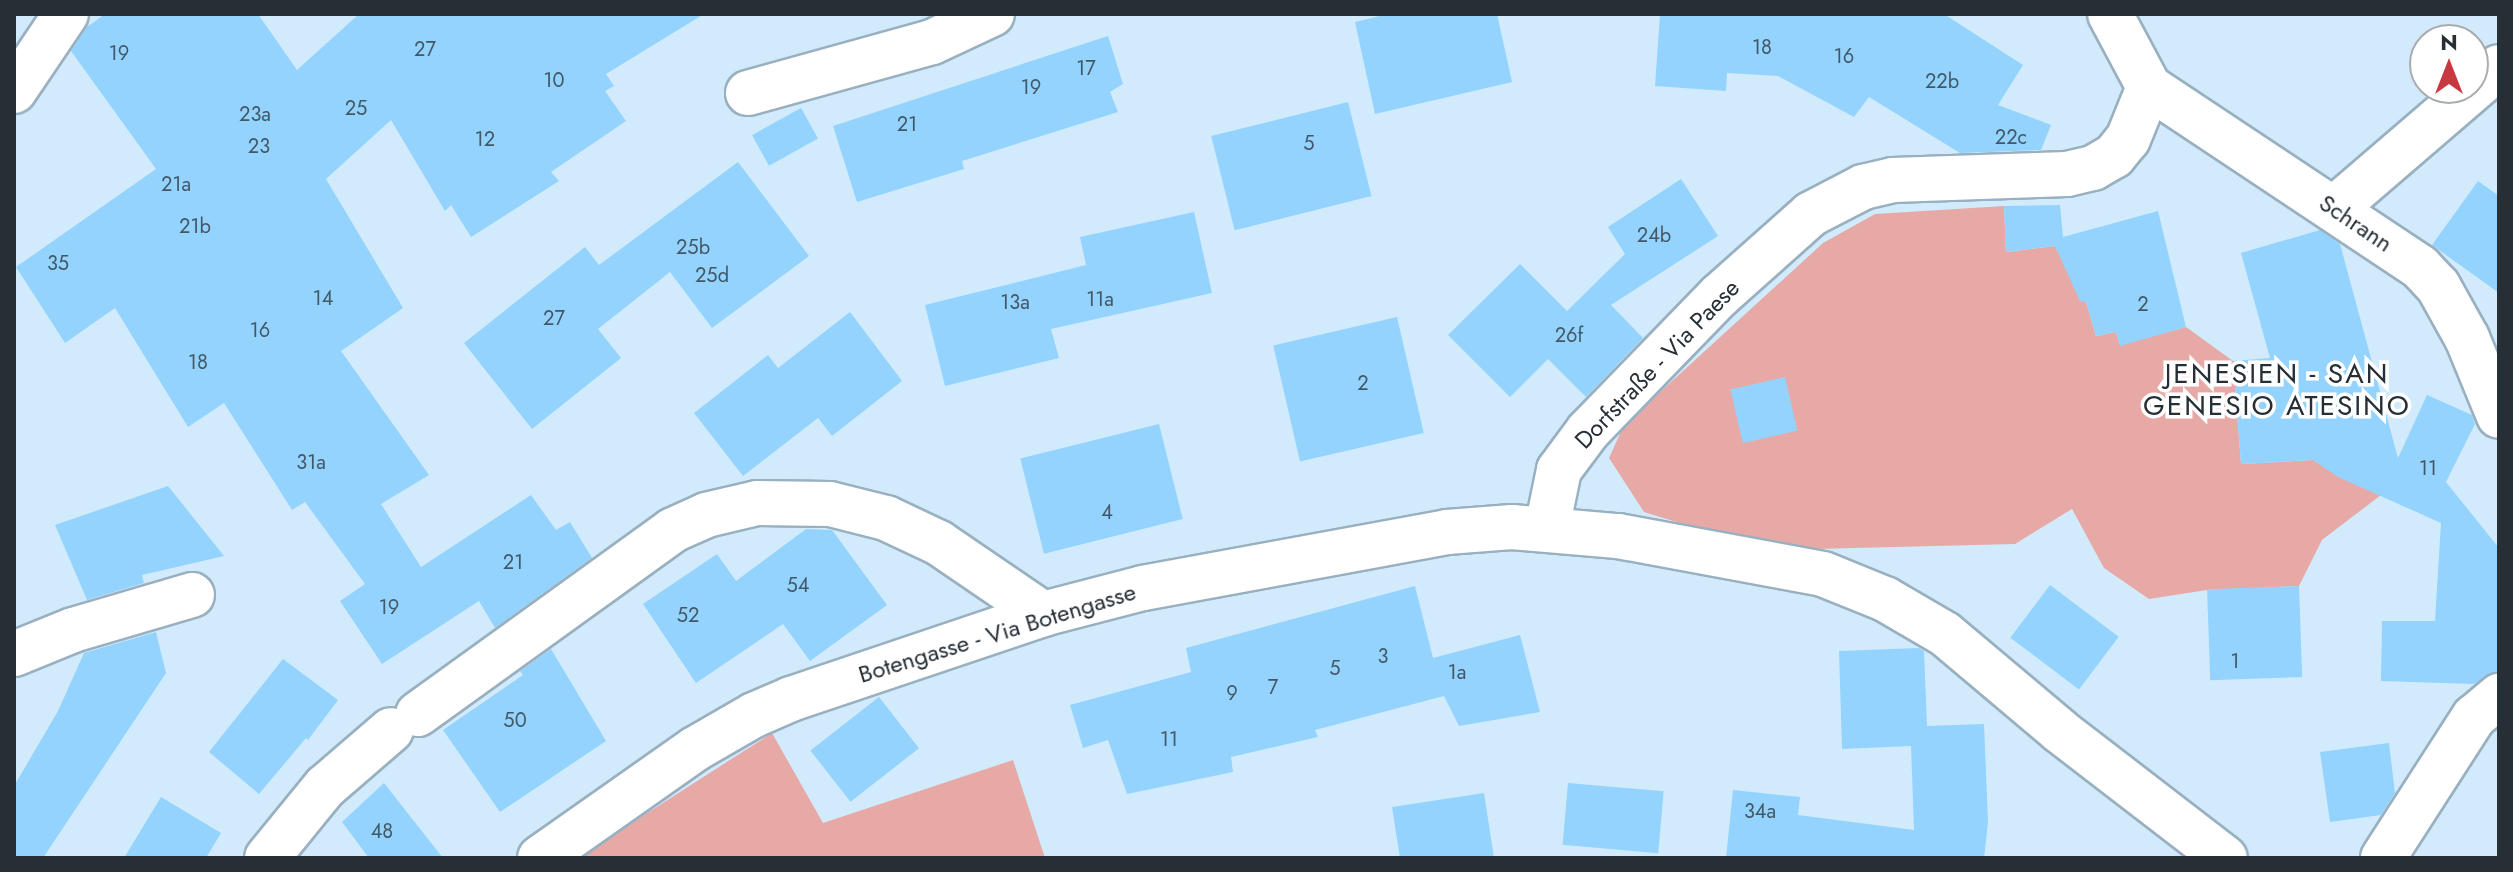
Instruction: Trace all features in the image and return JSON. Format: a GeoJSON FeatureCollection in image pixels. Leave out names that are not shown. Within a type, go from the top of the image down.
{"type":"FeatureCollection","features":[{"type":"Feature","properties":{"kind":"street"},"geometry":{"type":"LineString","coordinates":[[14,91],[66,14]]}},
{"type":"Feature","properties":{"kind":"street"},"geometry":{"type":"LineString","coordinates":[[748,93],[918,46],[992,14]]}},
{"type":"Feature","properties":{"kind":"street"},"geometry":{"type":"LineString","coordinates":[[2110,14],[2149,87]]}},
{"type":"Feature","properties":{"kind":"street"},"geometry":{"type":"LineString","coordinates":[[2335,208],[2499,67]]}},
{"type":"Feature","properties":{"kind":"street","name":"Schrann"},"geometry":{"type":"LineString","coordinates":[[2149,87],[2420,267],[2438,286],[2467,338],[2499,416]]}},
{"type":"Feature","properties":{"kind":"street","name":"Dorfstraße - Via Paese"},"geometry":{"type":"LineString","coordinates":[[1547,528],[1559,470],[1588,431],[1719,296],[1811,214],[1863,187],[1893,180],[2067,174],[2093,168],[2114,156],[2128,139],[2149,87]]}},
{"type":"Feature","properties":{"kind":"street"},"geometry":{"type":"LineString","coordinates":[[267,858],[315,797],[405,722],[673,530],[706,515],[757,503],[830,504],[886,518],[939,543],[1043,614]]}},
{"type":"Feature","properties":{"kind":"street"},"geometry":{"type":"LineString","coordinates":[[1547,528],[1618,536],[1823,574],[1885,599],[1945,634],[2060,731],[2225,858]]}},
{"type":"Feature","properties":{"kind":"street","name":"Botengasse - Via Botengasse"},"geometry":{"type":"LineString","coordinates":[[540,858],[695,749],[754,715],[791,699],[1043,614],[1205,574],[1332,551],[1447,532],[1547,528]]}},
{"type":"Feature","properties":{"kind":"street"},"geometry":{"type":"LineString","coordinates":[[14,654],[73,630],[192,595]]}},
{"type":"Feature","properties":{"kind":"street"},"geometry":{"type":"LineString","coordinates":[[2383,858],[2474,717],[2499,696]]}},
{"type":"Feature","properties":{"kind":"shaded area"},"geometry":{"type":"Polygon","coordinates":[[[2004,206],[2006,252],[2055,246],[2086,302],[2096,336],[2116,332],[2120,345],[2186,327],[2233,361],[2241,464],[2313,460],[2381,495],[2322,540],[2299,586],[2207,590],[2149,599],[2104,568],[2072,509],[2015,544],[1815,549],[1725,537],[1644,512],[1609,458],[1624,425],[1823,243],[1875,214],[2004,206]]]}},
{"type":"Feature","properties":{"kind":"shaded area"},"geometry":{"type":"Polygon","coordinates":[[[772,733],[823,823],[1013,760],[1045,858],[577,858],[772,733]]]}},
{"type":"Feature","properties":{"kind":"building"},"geometry":{"type":"Polygon","coordinates":[[[105,14],[258,14],[297,70],[359,14],[704,14],[606,74],[614,86],[605,91],[626,121],[551,172],[559,181],[471,237],[451,205],[445,211],[391,120],[326,179],[403,308],[341,351],[429,475],[381,504],[421,567],[531,495],[556,530],[570,522],[592,558],[495,628],[479,601],[382,664],[340,601],[365,584],[305,502],[292,510],[224,403],[188,427],[115,308],[65,343],[16,267],[156,169],[71,51],[87,27],[105,14]]]}},
{"type":"Feature","properties":{"kind":"building"},"geometry":{"type":"Polygon","coordinates":[[[1388,14],[1497,14],[1512,82],[1375,114],[1355,22],[1388,14]]]}},
{"type":"Feature","properties":{"kind":"building"},"geometry":{"type":"Polygon","coordinates":[[[1660,14],[1944,14],[2023,65],[1998,105],[2051,125],[2041,150],[1960,153],[1869,97],[1854,117],[1778,76],[1727,73],[1726,91],[1655,86],[1660,14]]]}},
{"type":"Feature","properties":{"kind":"building"},"geometry":{"type":"Polygon","coordinates":[[[1108,36],[1123,84],[1110,92],[1118,112],[962,161],[964,169],[857,202],[833,126],[1108,36]]]}},
{"type":"Feature","properties":{"kind":"building"},"geometry":{"type":"Polygon","coordinates":[[[1348,102],[1371,196],[1235,230],[1211,136],[1348,102]]]}},
{"type":"Feature","properties":{"kind":"building"},"geometry":{"type":"Polygon","coordinates":[[[801,108],[818,139],[769,166],[752,135],[801,108]]]}},
{"type":"Feature","properties":{"kind":"building"},"geometry":{"type":"Polygon","coordinates":[[[738,162],[809,256],[712,328],[670,272],[598,329],[621,358],[532,429],[464,343],[585,247],[599,265],[738,162]]]}},
{"type":"Feature","properties":{"kind":"building"},"geometry":{"type":"Polygon","coordinates":[[[1681,179],[1718,236],[1611,305],[1643,338],[1586,397],[1548,359],[1510,397],[1448,335],[1520,264],[1567,311],[1625,254],[1608,227],[1681,179]]]}},
{"type":"Feature","properties":{"kind":"building"},"geometry":{"type":"Polygon","coordinates":[[[2478,181],[2499,196],[2499,293],[2432,245],[2478,181]]]}},
{"type":"Feature","properties":{"kind":"building"},"geometry":{"type":"Polygon","coordinates":[[[2060,205],[2063,237],[2158,211],[2186,327],[2120,346],[2116,332],[2096,336],[2086,302],[2080,301],[2055,246],[2006,252],[2004,206],[2060,205]]]}},
{"type":"Feature","properties":{"kind":"building"},"geometry":{"type":"Polygon","coordinates":[[[1194,212],[1212,293],[1051,329],[1059,358],[945,386],[925,305],[1086,265],[1080,237],[1194,212]]]}},
{"type":"Feature","properties":{"kind":"building"},"geometry":{"type":"Polygon","coordinates":[[[2320,230],[2340,244],[2398,458],[2427,395],[2472,415],[2475,424],[2446,482],[2499,548],[2497,671],[2474,684],[2381,681],[2382,621],[2435,621],[2441,523],[2338,477],[2313,460],[2241,464],[2233,361],[2270,358],[2241,253],[2320,230]]]}},
{"type":"Feature","properties":{"kind":"building"},"geometry":{"type":"Polygon","coordinates":[[[850,312],[902,381],[832,436],[818,418],[743,476],[694,413],[768,355],[778,368],[850,312]]]}},
{"type":"Feature","properties":{"kind":"building"},"geometry":{"type":"Polygon","coordinates":[[[1397,317],[1424,433],[1300,462],[1273,346],[1397,317]]]}},
{"type":"Feature","properties":{"kind":"building"},"geometry":{"type":"Polygon","coordinates":[[[1785,377],[1797,431],[1743,443],[1730,390],[1785,377]]]}},
{"type":"Feature","properties":{"kind":"building"},"geometry":{"type":"Polygon","coordinates":[[[1159,424],[1183,519],[1044,554],[1020,459],[1159,424]]]}},
{"type":"Feature","properties":{"kind":"building"},"geometry":{"type":"Polygon","coordinates":[[[168,486],[224,556],[142,575],[144,583],[87,600],[55,525],[168,486]]]}},
{"type":"Feature","properties":{"kind":"building"},"geometry":{"type":"Polygon","coordinates":[[[806,529],[832,530],[887,605],[810,661],[783,624],[696,683],[643,604],[717,554],[736,581],[806,529]]]}},
{"type":"Feature","properties":{"kind":"building"},"geometry":{"type":"Polygon","coordinates":[[[2050,585],[2119,637],[2079,689],[2010,638],[2050,585]]]}},
{"type":"Feature","properties":{"kind":"building"},"geometry":{"type":"Polygon","coordinates":[[[1415,586],[1433,658],[1520,635],[1540,712],[1459,726],[1444,696],[1315,730],[1318,737],[1231,757],[1233,772],[1127,794],[1108,740],[1083,748],[1070,705],[1191,672],[1186,648],[1415,586]]]}},
{"type":"Feature","properties":{"kind":"building"},"geometry":{"type":"Polygon","coordinates":[[[2299,586],[2302,677],[2210,680],[2207,589],[2299,586]]]}},
{"type":"Feature","properties":{"kind":"building"},"geometry":{"type":"Polygon","coordinates":[[[156,632],[166,673],[43,858],[14,858],[14,786],[58,711],[84,653],[156,632]]]}},
{"type":"Feature","properties":{"kind":"building"},"geometry":{"type":"Polygon","coordinates":[[[1919,648],[1924,651],[1927,726],[1984,724],[1988,822],[1984,858],[1726,858],[1733,790],[1800,797],[1798,815],[1914,830],[1911,746],[1842,749],[1839,651],[1919,648]]]}},
{"type":"Feature","properties":{"kind":"building"},"geometry":{"type":"Polygon","coordinates":[[[551,649],[606,741],[500,812],[443,730],[523,675],[520,671],[551,649]]]}},
{"type":"Feature","properties":{"kind":"building"},"geometry":{"type":"Polygon","coordinates":[[[283,659],[338,700],[308,740],[306,738],[259,794],[209,752],[283,659]]]}},
{"type":"Feature","properties":{"kind":"building"},"geometry":{"type":"Polygon","coordinates":[[[879,697],[919,748],[850,802],[810,751],[879,697]]]}},
{"type":"Feature","properties":{"kind":"building"},"geometry":{"type":"Polygon","coordinates":[[[2389,743],[2395,793],[2381,815],[2330,822],[2320,752],[2389,743]]]}},
{"type":"Feature","properties":{"kind":"building"},"geometry":{"type":"Polygon","coordinates":[[[384,783],[443,858],[369,858],[342,822],[384,783]]]}},
{"type":"Feature","properties":{"kind":"building"},"geometry":{"type":"Polygon","coordinates":[[[1568,783],[1664,791],[1658,853],[1563,845],[1568,783]]]}},
{"type":"Feature","properties":{"kind":"building"},"geometry":{"type":"Polygon","coordinates":[[[1484,793],[1494,858],[1400,858],[1392,807],[1484,793]]]}},
{"type":"Feature","properties":{"kind":"building"},"geometry":{"type":"Polygon","coordinates":[[[161,797],[221,833],[206,858],[124,858],[161,797]]]}},
{"type":"Feature","properties":{"kind":"district","name":"JENESIEN - SAN GENESIO ATESINO"},"geometry":{"type":"Point","coordinates":[2277,390]}}]}
